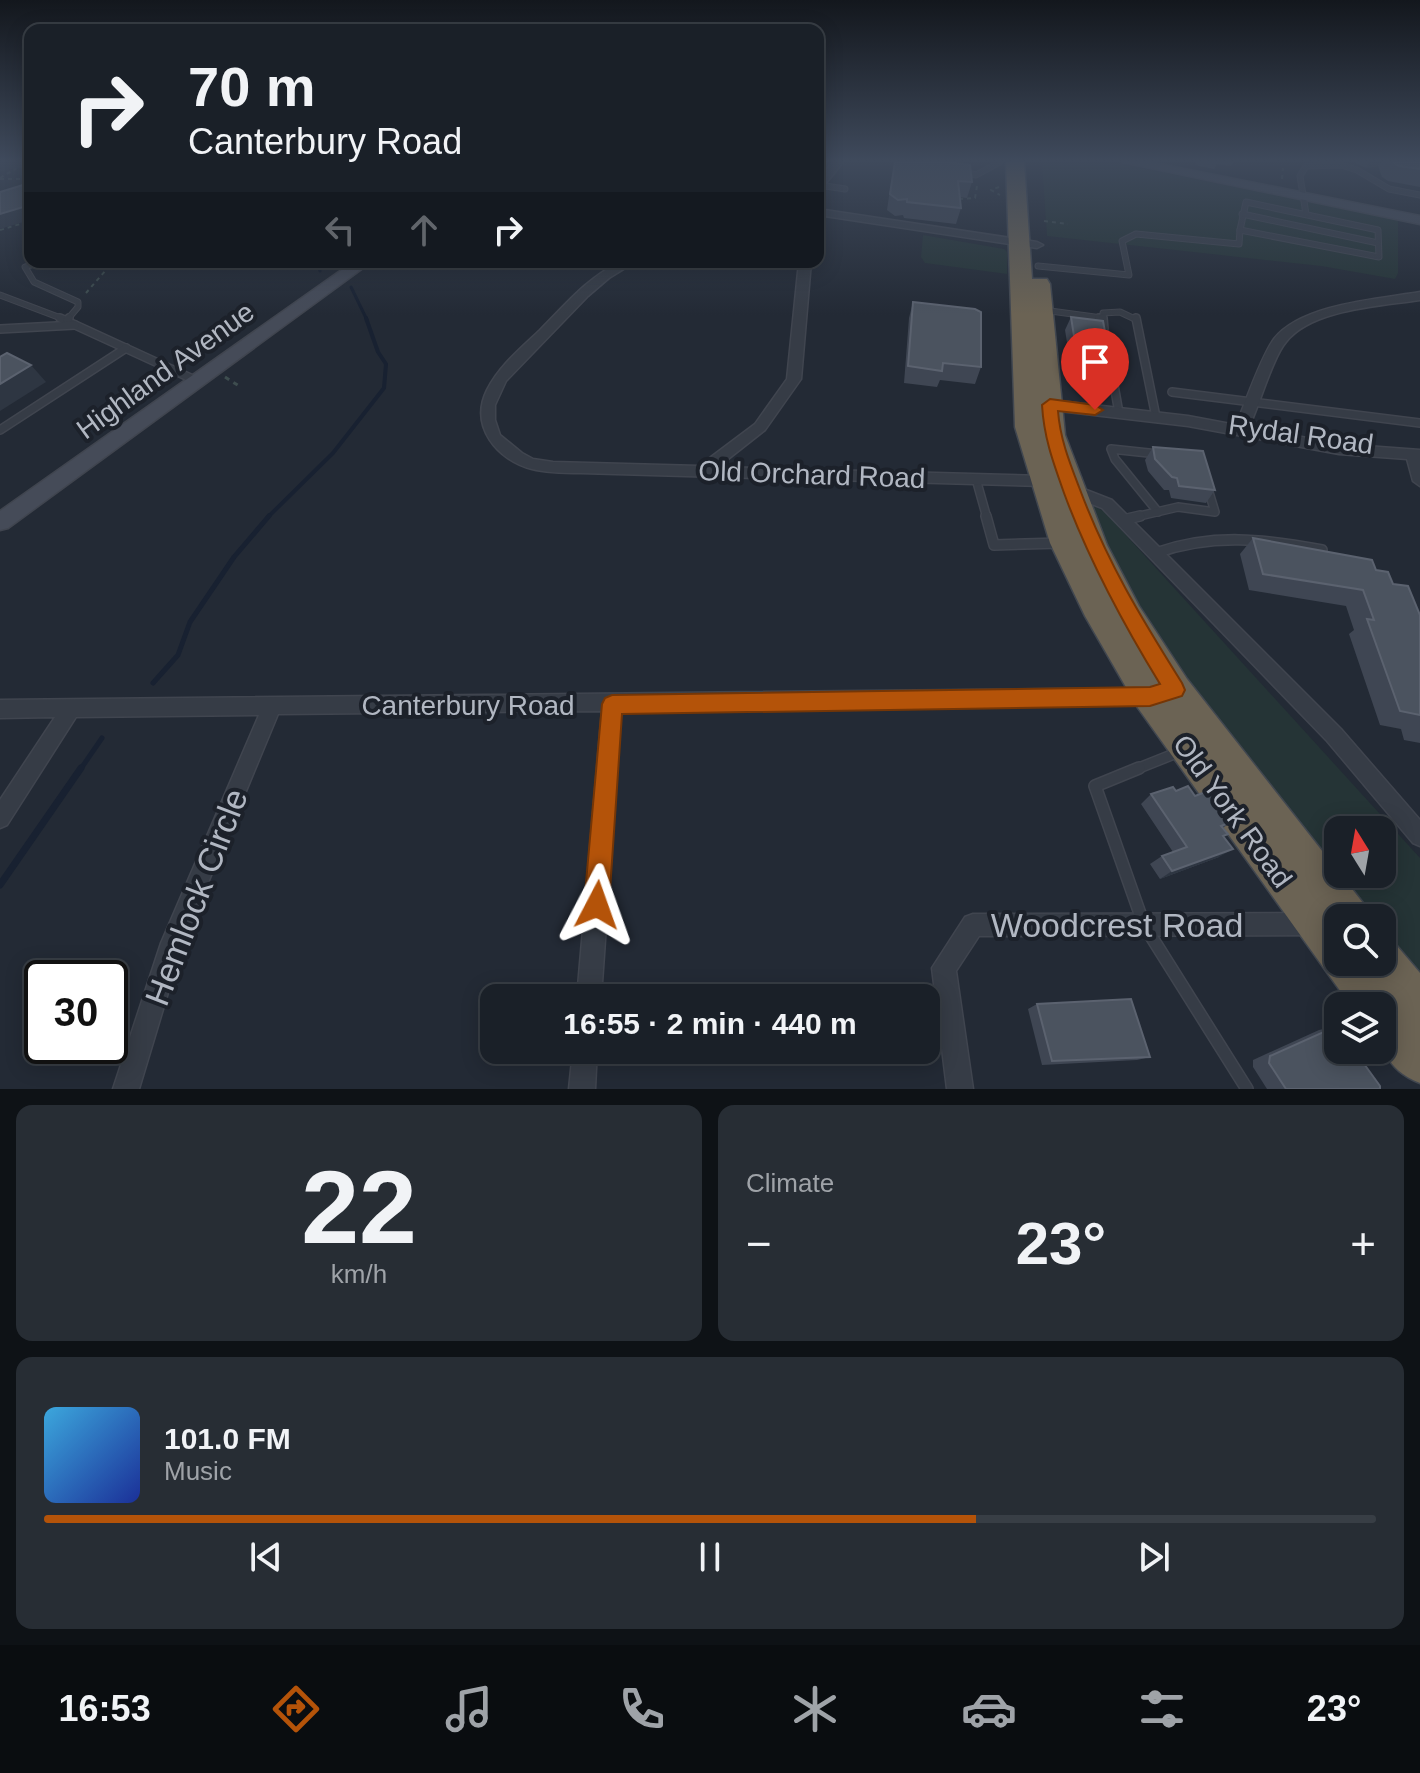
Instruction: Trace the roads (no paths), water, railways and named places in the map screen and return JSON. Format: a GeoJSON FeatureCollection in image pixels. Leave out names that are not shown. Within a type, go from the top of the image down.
{"type":"FeatureCollection","features":[{"type":"Feature","properties":{"kind":"highway","name":"Old York Road"},"geometry":{"type":"LineString","coordinates":[[1024,213],[1042,310],[1038,403],[1028,427],[1056,485],[1114,587],[1188,749],[1324,916]]}},
{"type":"Feature","properties":{"kind":"highway","name":"Old York Road"},"geometry":{"type":"LineString","coordinates":[[1031,213],[1038,403]]}},
{"type":"Feature","properties":{"kind":"highway","name":"Old York Road"},"geometry":{"type":"LineString","coordinates":[[1056,485],[1065,543],[1096,607],[1324,915]]}},
{"type":"Feature","properties":{"kind":"highway"},"geometry":{"type":"LineString","coordinates":[[1356,976],[1368,992]]}},
{"type":"Feature","properties":{"kind":"highway"},"geometry":{"type":"LineString","coordinates":[[1394,976],[1420,1008]]}},
{"type":"Feature","properties":{"kind":"highway"},"geometry":{"type":"LineString","coordinates":[[1396,1029],[1420,1060]]}},
{"type":"Feature","properties":{"kind":"street"},"geometry":{"type":"LineString","coordinates":[[824,213],[1031,251]]}},
{"type":"Feature","properties":{"kind":"street"},"geometry":{"type":"LineString","coordinates":[[1384,213],[1420,220]]}},
{"type":"Feature","properties":{"kind":"street","name":"Highland Avenue"},"geometry":{"type":"LineString","coordinates":[[0,522],[355,268]]}},
{"type":"Feature","properties":{"kind":"street","name":"Old Orchard Road"},"geometry":{"type":"LineString","coordinates":[[617,268],[607,273],[513,364],[491,394],[486,407],[488,425],[497,442],[526,462],[581,468],[976,479],[1056,485],[1107,504],[1334,735],[1418,829]]}},
{"type":"Feature","properties":{"kind":"street"},"geometry":{"type":"LineString","coordinates":[[704,470],[760,427],[794,379],[804,268]]}},
{"type":"Feature","properties":{"kind":"street"},"geometry":{"type":"LineString","coordinates":[[1243,425],[1279,341],[1289,331],[1331,313],[1420,296]]}},
{"type":"Feature","properties":{"kind":"street","name":"Rydal Road"},"geometry":{"type":"LineString","coordinates":[[1038,403],[1188,421],[1416,455]]}},
{"type":"Feature","properties":{"kind":"street","name":"Rydal Road"},"geometry":{"type":"LineString","coordinates":[[1188,421],[1243,425],[1294,437]]}},
{"type":"Feature","properties":{"kind":"street"},"geometry":{"type":"LineString","coordinates":[[1416,455],[1420,481]]}},
{"type":"Feature","properties":{"kind":"street","name":"Canterbury Road"},"geometry":{"type":"LineString","coordinates":[[0,709],[612,704],[1162,693]]}},
{"type":"Feature","properties":{"kind":"street"},"geometry":{"type":"LineString","coordinates":[[590,984],[612,704]]}},
{"type":"Feature","properties":{"kind":"street","name":"Hemlock Circle"},"geometry":{"type":"LineString","coordinates":[[126,1089],[172,943],[272,706]]}},
{"type":"Feature","properties":{"kind":"street"},"geometry":{"type":"LineString","coordinates":[[0,818],[71,708]]}},
{"type":"Feature","properties":{"kind":"street","name":"Woodcrest Road"},"geometry":{"type":"LineString","coordinates":[[960,1089],[944,968],[973,925],[1324,930]]}},
{"type":"Feature","properties":{"kind":"street"},"geometry":{"type":"LineString","coordinates":[[582,1089],[584,1064]]}},
{"type":"Feature","properties":{"kind":"lane"},"geometry":{"type":"LineString","coordinates":[[1240,230],[1379,257],[1378,230],[1300,213]]}},
{"type":"Feature","properties":{"kind":"lane"},"geometry":{"type":"LineString","coordinates":[[1031,251],[1124,277],[1129,275],[1122,241],[1127,237],[1136,234],[1239,244],[1242,214],[1378,243]]}},
{"type":"Feature","properties":{"kind":"lane"},"geometry":{"type":"LineString","coordinates":[[26,268],[34,282],[78,302],[78,307],[67,320]]}},
{"type":"Feature","properties":{"kind":"lane"},"geometry":{"type":"LineString","coordinates":[[0,295],[67,320],[198,381]]}},
{"type":"Feature","properties":{"kind":"lane"},"geometry":{"type":"LineString","coordinates":[[1042,310],[1102,318]]}},
{"type":"Feature","properties":{"kind":"lane"},"geometry":{"type":"LineString","coordinates":[[1119,413],[1102,318],[1107,311],[1137,318],[1156,417]]}},
{"type":"Feature","properties":{"kind":"lane"},"geometry":{"type":"LineString","coordinates":[[0,329],[76,325]]}},
{"type":"Feature","properties":{"kind":"lane"},"geometry":{"type":"LineString","coordinates":[[0,430],[126,348]]}},
{"type":"Feature","properties":{"kind":"lane"},"geometry":{"type":"LineString","coordinates":[[1172,392],[1420,423]]}},
{"type":"Feature","properties":{"kind":"lane"},"geometry":{"type":"LineString","coordinates":[[1158,512],[1115,459],[1111,449],[1170,455]]}},
{"type":"Feature","properties":{"kind":"lane"},"geometry":{"type":"LineString","coordinates":[[976,479],[994,545],[1065,543]]}},
{"type":"Feature","properties":{"kind":"lane"},"geometry":{"type":"LineString","coordinates":[[1122,520],[1178,507],[1215,512],[1207,485]]}},
{"type":"Feature","properties":{"kind":"lane"},"geometry":{"type":"LineString","coordinates":[[1155,554],[1182,543],[1227,536],[1322,550]]}},
{"type":"Feature","properties":{"kind":"lane"},"geometry":{"type":"LineString","coordinates":[[1188,749],[1095,786],[1144,925],[1247,1089]]}},
{"type":"Feature","properties":{"kind":"waterway"},"geometry":{"type":"LineString","coordinates":[[351,287],[367,320]]}},
{"type":"Feature","properties":{"kind":"waterway"},"geometry":{"type":"LineString","coordinates":[[269,516],[333,453],[384,388],[386,364],[378,352],[366,318]]}},
{"type":"Feature","properties":{"kind":"waterway"},"geometry":{"type":"LineString","coordinates":[[153,683],[178,655],[190,622],[234,557],[269,516]]}},
{"type":"Feature","properties":{"kind":"waterway"},"geometry":{"type":"LineString","coordinates":[[80,770],[102,738]]}},
{"type":"Feature","properties":{"kind":"waterway"},"geometry":{"type":"LineString","coordinates":[[0,885],[81,768]]}}]}
